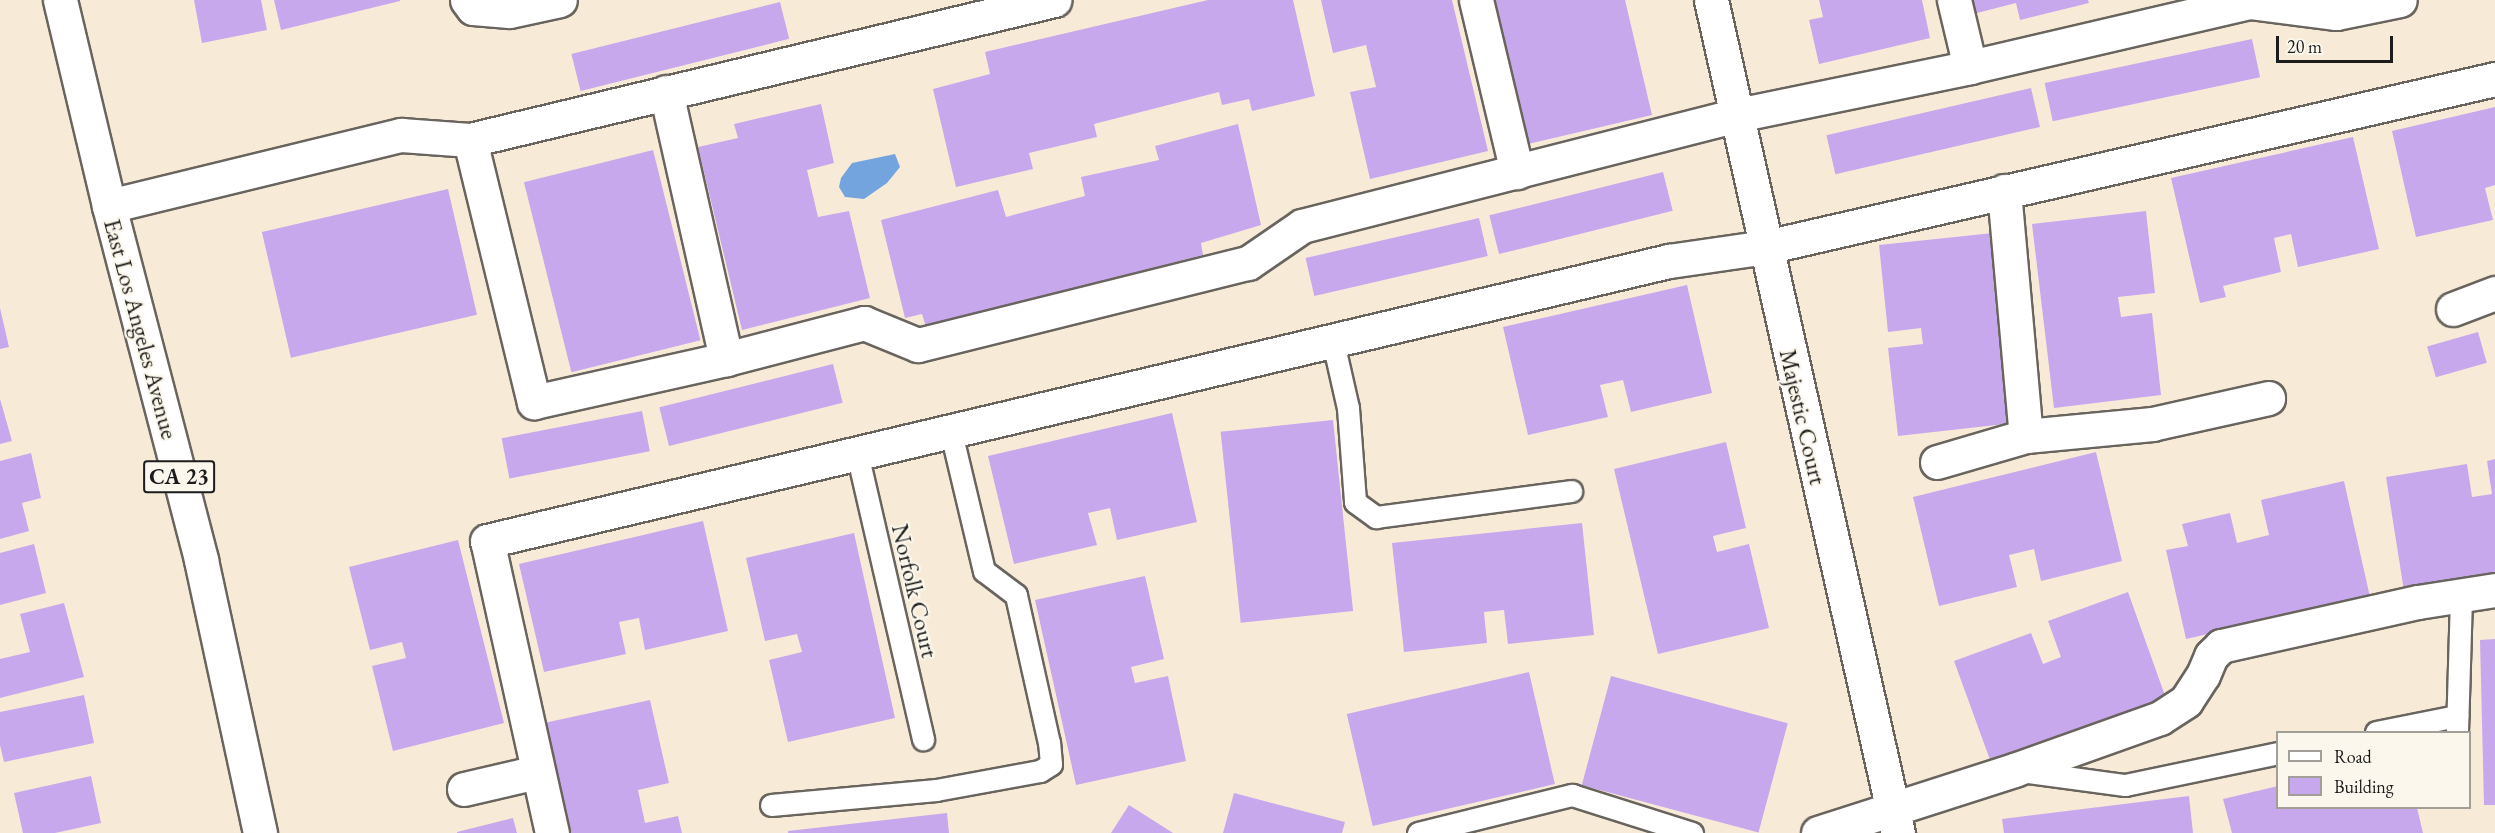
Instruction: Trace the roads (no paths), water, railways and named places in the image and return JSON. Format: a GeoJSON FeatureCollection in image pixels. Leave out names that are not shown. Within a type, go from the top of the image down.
{"type":"FeatureCollection","features":[{"type":"Feature","properties":{"kind":"street","name":"East Los Angeles Avenue"},"geometry":{"type":"LineString","coordinates":[[60,0],[109,206],[201,560],[260,833]]}},
{"type":"Feature","properties":{"kind":"street"},"geometry":{"type":"LineString","coordinates":[[467,0],[472,8],[509,11],[560,0]]}},
{"type":"Feature","properties":{"kind":"street"},"geometry":{"type":"LineString","coordinates":[[109,206],[401,135],[470,140],[1054,0]]}},
{"type":"Feature","properties":{"kind":"street"},"geometry":{"type":"LineString","coordinates":[[1476,0],[1517,172]]}},
{"type":"Feature","properties":{"kind":"street","name":"Majestic Court"},"geometry":{"type":"LineString","coordinates":[[1711,0],[1895,821]]}},
{"type":"Feature","properties":{"kind":"street"},"geometry":{"type":"LineString","coordinates":[[1954,0],[1970,67]]}},
{"type":"Feature","properties":{"kind":"street"},"geometry":{"type":"LineString","coordinates":[[470,140],[534,402],[726,359],[864,323],[918,345],[1248,263],[1302,226],[1737,116],[1970,67],[2249,2],[2336,13],[2400,0]]}},
{"type":"Feature","properties":{"kind":"street"},"geometry":{"type":"LineString","coordinates":[[552,833],[487,541],[1669,261],[1766,248],[2495,79]]}},
{"type":"Feature","properties":{"kind":"street"},"geometry":{"type":"LineString","coordinates":[[666,92],[726,359]]}},
{"type":"Feature","properties":{"kind":"street"},"geometry":{"type":"LineString","coordinates":[[2004,191],[2026,436]]}},
{"type":"Feature","properties":{"kind":"street"},"geometry":{"type":"LineString","coordinates":[[2453,309],[2495,293]]}},
{"type":"Feature","properties":{"kind":"street"},"geometry":{"type":"LineString","coordinates":[[1937,462],[2026,436],[2152,424],[2268,398]]}},
{"type":"Feature","properties":{"kind":"street"},"geometry":{"type":"LineString","coordinates":[[1818,833],[1895,821],[2014,770],[2160,718],[2186,701],[2204,675],[2211,656],[2221,646],[2418,602],[2495,590]]}},
{"type":"Feature","properties":{"kind":"street"},"geometry":{"type":"LineString","coordinates":[[464,789],[537,772]]}},
{"type":"Feature","properties":{"kind":"lane"},"geometry":{"type":"LineString","coordinates":[[1334,342],[1348,408],[1355,502],[1376,517],[1572,491]]}},
{"type":"Feature","properties":{"kind":"lane"},"geometry":{"type":"LineString","coordinates":[[771,805],[936,790],[1040,771],[1051,764],[1050,743],[1016,595],[984,571],[951,432]]}},
{"type":"Feature","properties":{"kind":"lane","name":"Norfolk Court"},"geometry":{"type":"LineString","coordinates":[[857,453],[922,740]]}},
{"type":"Feature","properties":{"kind":"lane"},"geometry":{"type":"LineString","coordinates":[[2386,731],[2457,724],[2462,596]]}},
{"type":"Feature","properties":{"kind":"lane"},"geometry":{"type":"LineString","coordinates":[[2014,770],[2125,785],[2276,753]]}},
{"type":"Feature","properties":{"kind":"lane"},"geometry":{"type":"LineString","coordinates":[[1419,833],[1572,795],[1692,833]]}},
{"type":"Feature","properties":{"kind":"water"},"geometry":{"type":"Polygon","coordinates":[[[895,154],[900,167],[887,183],[864,199],[845,197],[839,187],[841,178],[852,163],[895,154]]]}}]}
